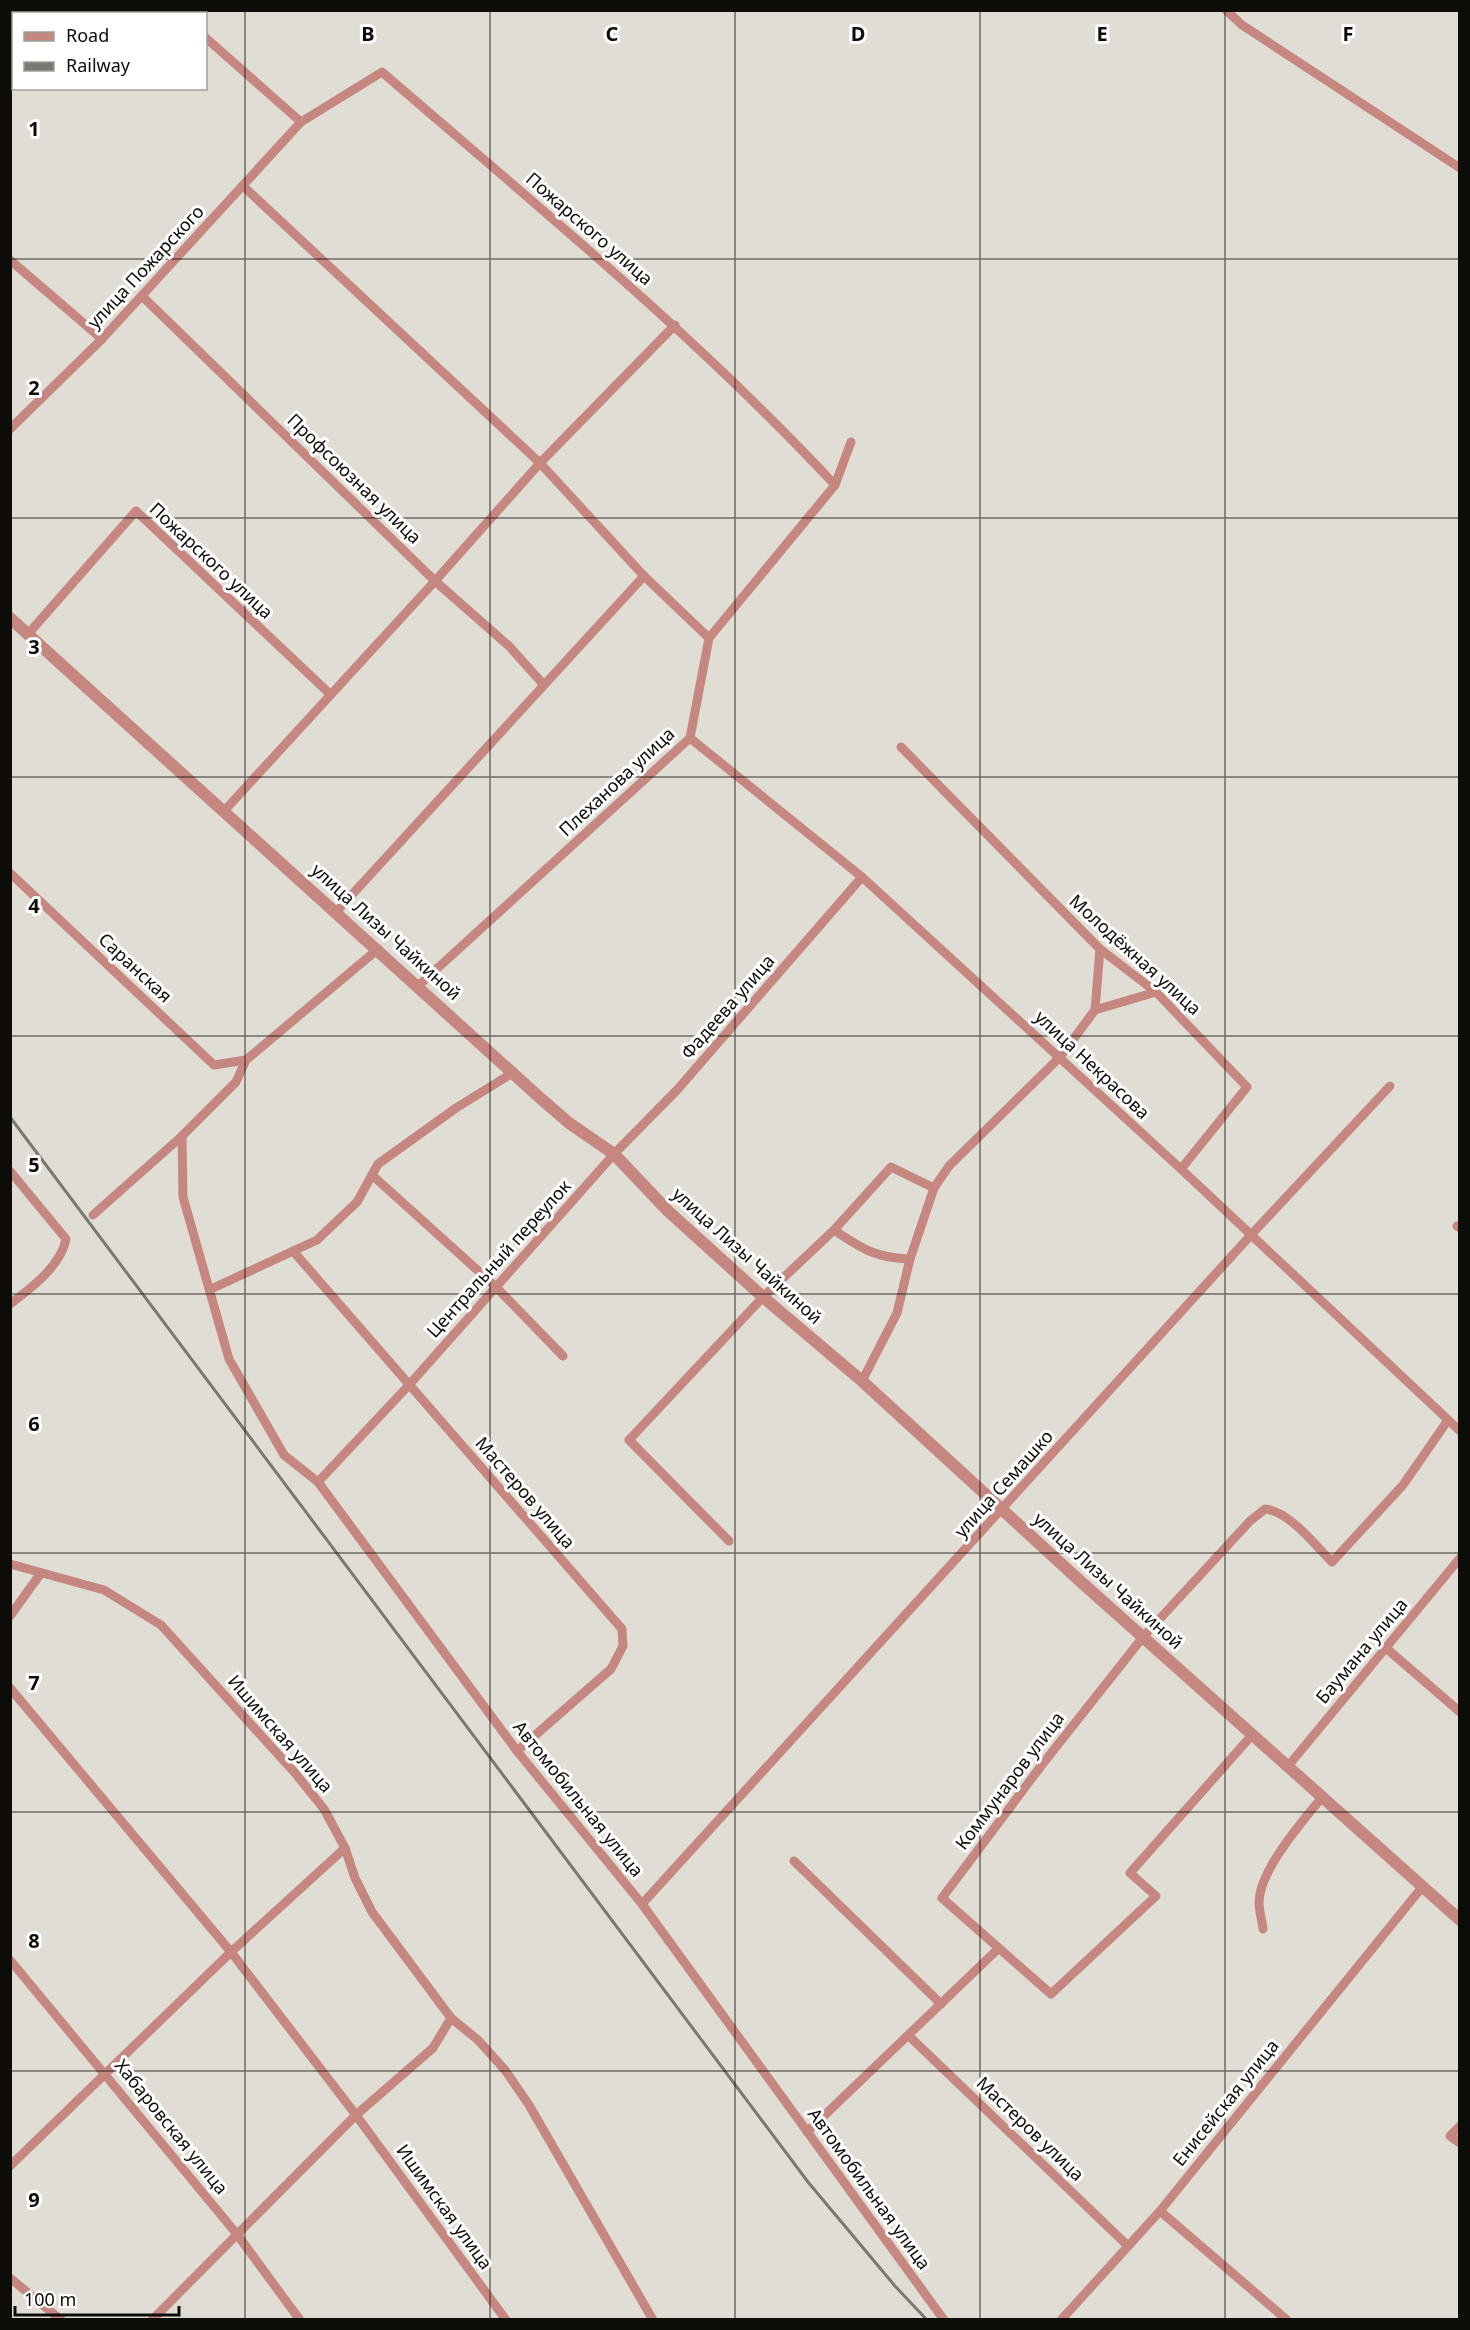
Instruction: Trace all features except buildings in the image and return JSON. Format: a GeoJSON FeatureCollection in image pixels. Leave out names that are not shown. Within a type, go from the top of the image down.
{"type":"FeatureCollection","features":[{"type":"Feature","properties":{"kind":"street"},"geometry":{"type":"LineString","coordinates":[[1226,10],[1242,25],[1460,168]]}},
{"type":"Feature","properties":{"kind":"street"},"geometry":{"type":"LineString","coordinates":[[207,39],[302,122]]}},
{"type":"Feature","properties":{"kind":"street","name":"Пожарского улица"},"geometry":{"type":"LineString","coordinates":[[302,122],[382,72],[675,325],[783,430],[835,485]]}},
{"type":"Feature","properties":{"kind":"street","name":"улица Пожарского"},"geometry":{"type":"LineString","coordinates":[[10,429],[102,339],[302,122]]}},
{"type":"Feature","properties":{"kind":"street"},"geometry":{"type":"LineString","coordinates":[[243,186],[540,463],[644,576],[709,638]]}},
{"type":"Feature","properties":{"kind":"street"},"geometry":{"type":"LineString","coordinates":[[10,260],[102,339]]}},
{"type":"Feature","properties":{"kind":"street","name":"Профсоюзная улица"},"geometry":{"type":"LineString","coordinates":[[142,296],[435,581],[509,646],[543,684]]}},
{"type":"Feature","properties":{"kind":"street"},"geometry":{"type":"LineString","coordinates":[[225,810],[540,463],[675,325]]}},
{"type":"Feature","properties":{"kind":"street","name":"Плеханова улица"},"geometry":{"type":"LineString","coordinates":[[418,986],[690,738],[709,638],[835,485],[851,442]]}},
{"type":"Feature","properties":{"kind":"street","name":"Пожарского улица"},"geometry":{"type":"LineString","coordinates":[[28,634],[136,511],[330,694]]}},
{"type":"Feature","properties":{"kind":"street"},"geometry":{"type":"LineString","coordinates":[[337,911],[644,576]]}},
{"type":"Feature","properties":{"kind":"street","name":"улица Лизы Чайкиной"},"geometry":{"type":"LineString","coordinates":[[10,618],[569,1123],[614,1154],[668,1211],[763,1297],[862,1381],[1002,1510],[1460,1920]]}},
{"type":"Feature","properties":{"kind":"street","name":"улица Некрасова"},"geometry":{"type":"LineString","coordinates":[[690,738],[862,877],[1181,1169],[1460,1431]]}},
{"type":"Feature","properties":{"kind":"street","name":"Молодёжная улица"},"geometry":{"type":"LineString","coordinates":[[901,747],[1100,949],[1156,992],[1248,1087],[1181,1169]]}},
{"type":"Feature","properties":{"kind":"street","name":"Саранская"},"geometry":{"type":"LineString","coordinates":[[10,873],[214,1065],[246,1059]]}},
{"type":"Feature","properties":{"kind":"street","name":"Фадеева улица"},"geometry":{"type":"LineString","coordinates":[[614,1154],[677,1090],[862,877]]}},
{"type":"Feature","properties":{"kind":"street"},"geometry":{"type":"LineString","coordinates":[[93,1215],[182,1136],[236,1082],[246,1059],[378,949]]}},
{"type":"Feature","properties":{"kind":"street"},"geometry":{"type":"LineString","coordinates":[[862,1381],[897,1313],[910,1259],[934,1188],[949,1166],[1060,1057],[1095,1010],[1100,949]]}},
{"type":"Feature","properties":{"kind":"street"},"geometry":{"type":"LineString","coordinates":[[1095,1010],[1156,992]]}},
{"type":"Feature","properties":{"kind":"street"},"geometry":{"type":"LineString","coordinates":[[211,1289],[317,1240],[357,1202],[378,1164],[456,1108],[514,1072]]}},
{"type":"Feature","properties":{"kind":"street","name":"улица Семашко"},"geometry":{"type":"LineString","coordinates":[[642,1904],[1250,1236],[1390,1086]]}},
{"type":"Feature","properties":{"kind":"street","name":"Автомобильная улица"},"geometry":{"type":"LineString","coordinates":[[182,1136],[183,1197],[192,1237],[211,1289],[229,1359],[284,1455],[318,1482],[516,1751],[642,1904],[944,2319]]}},
{"type":"Feature","properties":{"kind":"street","name":"Центральный переулок"},"geometry":{"type":"LineString","coordinates":[[318,1482],[409,1385],[614,1154]]}},
{"type":"Feature","properties":{"kind":"street"},"geometry":{"type":"LineString","coordinates":[[729,1542],[629,1440],[763,1297],[834,1230],[891,1167],[934,1188]]}},
{"type":"Feature","properties":{"kind":"street"},"geometry":{"type":"LineString","coordinates":[[10,1171],[66,1239],[64,1250],[52,1266],[10,1304]]}},
{"type":"Feature","properties":{"kind":"street"},"geometry":{"type":"LineString","coordinates":[[372,1175],[495,1286],[563,1356]]}},
{"type":"Feature","properties":{"kind":"street"},"geometry":{"type":"LineString","coordinates":[[834,1230],[866,1251],[886,1258],[910,1259]]}},
{"type":"Feature","properties":{"kind":"street","name":"Мастеров улица"},"geometry":{"type":"LineString","coordinates":[[293,1251],[622,1629],[623,1646],[611,1669],[516,1751]]}},
{"type":"Feature","properties":{"kind":"street","name":"Коммунаров улица"},"geometry":{"type":"LineString","coordinates":[[1252,1735],[1130,1873],[1156,1896],[1051,1994],[942,1898],[1041,1766],[1143,1637],[1250,1521],[1266,1509],[1273,1509],[1299,1528],[1332,1562],[1403,1485],[1448,1420]]}},
{"type":"Feature","properties":{"kind":"street","name":"Баумана улица"},"geometry":{"type":"LineString","coordinates":[[1289,1765],[1460,1558]]}},
{"type":"Feature","properties":{"kind":"street","name":"Ишимская улица"},"geometry":{"type":"LineString","coordinates":[[10,1564],[104,1590],[161,1625],[295,1773],[324,1809],[345,1848],[355,1878],[372,1912],[451,2018],[478,2040],[499,2062],[529,2105],[653,2319]]}},
{"type":"Feature","properties":{"kind":"street"},"geometry":{"type":"LineString","coordinates":[[10,1616],[41,1573]]}},
{"type":"Feature","properties":{"kind":"street"},"geometry":{"type":"LineString","coordinates":[[1386,1648],[1460,1712]]}},
{"type":"Feature","properties":{"kind":"street","name":"Ишимская улица"},"geometry":{"type":"LineString","coordinates":[[10,1688],[231,1952],[356,2115],[506,2319]]}},
{"type":"Feature","properties":{"kind":"street"},"geometry":{"type":"LineString","coordinates":[[1263,1929],[1259,1904],[1260,1892],[1284,1843],[1323,1796]]}},
{"type":"Feature","properties":{"kind":"street"},"geometry":{"type":"LineString","coordinates":[[10,2166],[231,1952],[345,1848]]}},
{"type":"Feature","properties":{"kind":"street"},"geometry":{"type":"LineString","coordinates":[[794,1861],[941,2004]]}},
{"type":"Feature","properties":{"kind":"street","name":"Енисейская улица"},"geometry":{"type":"LineString","coordinates":[[1061,2319],[1160,2211],[1423,1886]]}},
{"type":"Feature","properties":{"kind":"street"},"geometry":{"type":"LineString","coordinates":[[807,2132],[999,1948]]}},
{"type":"Feature","properties":{"kind":"street","name":"Хабаровская улица"},"geometry":{"type":"LineString","coordinates":[[10,1960],[236,2233],[300,2319]]}},
{"type":"Feature","properties":{"kind":"street"},"geometry":{"type":"LineString","coordinates":[[152,2319],[356,2115],[433,2048],[451,2018]]}},
{"type":"Feature","properties":{"kind":"street","name":"Мастеров улица"},"geometry":{"type":"LineString","coordinates":[[909,2036],[1128,2246]]}},
{"type":"Feature","properties":{"kind":"street"},"geometry":{"type":"LineString","coordinates":[[1460,2126],[1450,2136],[1460,2144]]}},
{"type":"Feature","properties":{"kind":"street"},"geometry":{"type":"LineString","coordinates":[[1160,2211],[1287,2319]]}},
{"type":"Feature","properties":{"kind":"street"},"geometry":{"type":"LineString","coordinates":[[10,2278],[61,2319]]}},
{"type":"Feature","properties":{"kind":"railway"},"geometry":{"type":"LineString","coordinates":[[10,1117],[808,2182],[895,2286],[927,2320]]}}]}
